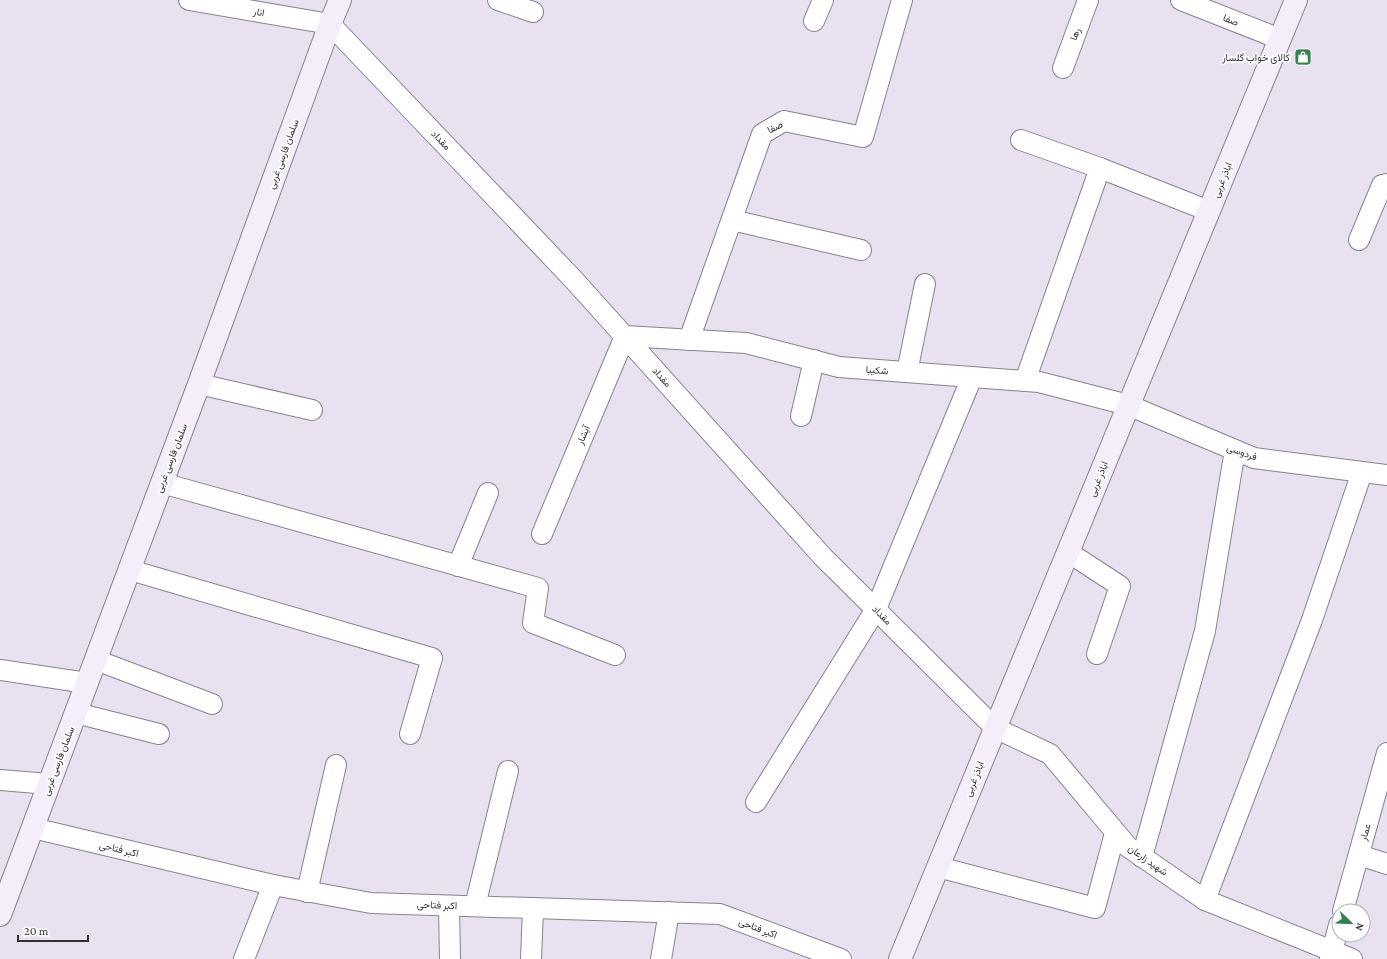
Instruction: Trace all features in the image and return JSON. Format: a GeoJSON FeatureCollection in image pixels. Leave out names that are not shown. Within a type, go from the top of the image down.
{"type":"FeatureCollection","features":[{"type":"Feature","properties":{"kind":"main road","name":"سلمان فارسی غربی"},"geometry":{"type":"LineString","coordinates":[[0,915],[130,570],[340,0]]}},
{"type":"Feature","properties":{"kind":"main road","name":"اباذر غربی"},"geometry":{"type":"LineString","coordinates":[[900,959],[1296,0]]}},
{"type":"Feature","properties":{"kind":"street","name":"انار"},"geometry":{"type":"LineString","coordinates":[[189,0],[330,24]]}},
{"type":"Feature","properties":{"kind":"street"},"geometry":{"type":"LineString","coordinates":[[498,0],[533,12]]}},
{"type":"Feature","properties":{"kind":"street"},"geometry":{"type":"LineString","coordinates":[[814,21],[823,0]]}},
{"type":"Feature","properties":{"kind":"street","name":"صفا"},"geometry":{"type":"LineString","coordinates":[[689,340],[762,134],[784,121],[864,137],[902,0]]}},
{"type":"Feature","properties":{"kind":"street","name":"رها"},"geometry":{"type":"LineString","coordinates":[[1063,68],[1088,0]]}},
{"type":"Feature","properties":{"kind":"street","name":"صفا"},"geometry":{"type":"LineString","coordinates":[[1182,0],[1280,39]]}},
{"type":"Feature","properties":{"kind":"street","name":"مقداد"},"geometry":{"type":"LineString","coordinates":[[330,24],[568,273],[823,556],[995,728]]}},
{"type":"Feature","properties":{"kind":"street"},"geometry":{"type":"LineString","coordinates":[[1021,140],[1100,168],[1209,211]]}},
{"type":"Feature","properties":{"kind":"street"},"geometry":{"type":"LineString","coordinates":[[1024,380],[1100,168]]}},
{"type":"Feature","properties":{"kind":"street"},"geometry":{"type":"LineString","coordinates":[[1359,240],[1382,185],[1387,184]]}},
{"type":"Feature","properties":{"kind":"street"},"geometry":{"type":"LineString","coordinates":[[732,220],[861,250]]}},
{"type":"Feature","properties":{"kind":"street"},"geometry":{"type":"LineString","coordinates":[[907,372],[925,284]]}},
{"type":"Feature","properties":{"kind":"street","name":"شکیبا"},"geometry":{"type":"LineString","coordinates":[[625,336],[746,343],[839,367],[1039,382],[1128,405]]}},
{"type":"Feature","properties":{"kind":"street","name":"آبشار"},"geometry":{"type":"LineString","coordinates":[[542,534],[625,336]]}},
{"type":"Feature","properties":{"kind":"street"},"geometry":{"type":"LineString","coordinates":[[801,416],[814,360]]}},
{"type":"Feature","properties":{"kind":"street"},"geometry":{"type":"LineString","coordinates":[[756,802],[876,609],[972,376]]}},
{"type":"Feature","properties":{"kind":"street"},"geometry":{"type":"LineString","coordinates":[[199,384],[312,410]]}},
{"type":"Feature","properties":{"kind":"street","name":"فردوسی"},"geometry":{"type":"LineString","coordinates":[[1128,405],[1254,458],[1387,475]]}},
{"type":"Feature","properties":{"kind":"street"},"geometry":{"type":"LineString","coordinates":[[1142,857],[1205,631],[1236,450]]}},
{"type":"Feature","properties":{"kind":"street"},"geometry":{"type":"LineString","coordinates":[[1205,900],[1312,620],[1362,472]]}},
{"type":"Feature","properties":{"kind":"street"},"geometry":{"type":"LineString","coordinates":[[162,483],[538,588],[533,623],[615,655]]}},
{"type":"Feature","properties":{"kind":"street"},"geometry":{"type":"LineString","coordinates":[[458,566],[488,493]]}},
{"type":"Feature","properties":{"kind":"street"},"geometry":{"type":"LineString","coordinates":[[1068,552],[1120,586],[1097,654]]}},
{"type":"Feature","properties":{"kind":"street"},"geometry":{"type":"LineString","coordinates":[[130,570],[432,658],[410,734]]}},
{"type":"Feature","properties":{"kind":"street"},"geometry":{"type":"LineString","coordinates":[[96,660],[212,704]]}},
{"type":"Feature","properties":{"kind":"street"},"geometry":{"type":"LineString","coordinates":[[0,670],[87,683]]}},
{"type":"Feature","properties":{"kind":"street"},"geometry":{"type":"LineString","coordinates":[[76,713],[159,734]]}},
{"type":"Feature","properties":{"kind":"street","name":"شهید زارعان"},"geometry":{"type":"LineString","coordinates":[[995,728],[1050,754],[1128,847],[1205,900],[1331,955],[1352,959]]}},
{"type":"Feature","properties":{"kind":"street","name":"عمار"},"geometry":{"type":"LineString","coordinates":[[1345,903],[1387,753]]}},
{"type":"Feature","properties":{"kind":"street"},"geometry":{"type":"LineString","coordinates":[[307,892],[336,765]]}},
{"type":"Feature","properties":{"kind":"street"},"geometry":{"type":"LineString","coordinates":[[475,906],[508,771]]}},
{"type":"Feature","properties":{"kind":"street"},"geometry":{"type":"LineString","coordinates":[[0,780],[49,784]]}},
{"type":"Feature","properties":{"kind":"street","name":"اکبر فتاحی"},"geometry":{"type":"LineString","coordinates":[[33,828],[273,886],[371,903],[720,914],[841,959]]}},
{"type":"Feature","properties":{"kind":"street"},"geometry":{"type":"LineString","coordinates":[[938,867],[1095,908],[1115,832]]}},
{"type":"Feature","properties":{"kind":"street"},"geometry":{"type":"LineString","coordinates":[[1359,855],[1387,864]]}},
{"type":"Feature","properties":{"kind":"street"},"geometry":{"type":"LineString","coordinates":[[244,959],[273,886]]}},
{"type":"Feature","properties":{"kind":"street"},"geometry":{"type":"LineString","coordinates":[[449,906],[450,959]]}},
{"type":"Feature","properties":{"kind":"street"},"geometry":{"type":"LineString","coordinates":[[531,959],[533,908]]}},
{"type":"Feature","properties":{"kind":"street"},"geometry":{"type":"LineString","coordinates":[[661,959],[668,912]]}},
{"type":"Feature","properties":{"kind":"street"},"geometry":{"type":"LineString","coordinates":[[1331,955],[1334,943]]}},
{"type":"Feature","properties":{"kind":"place","name":"کالای خواب گلسار"},"geometry":{"type":"Point","coordinates":[1303,57]}}]}
